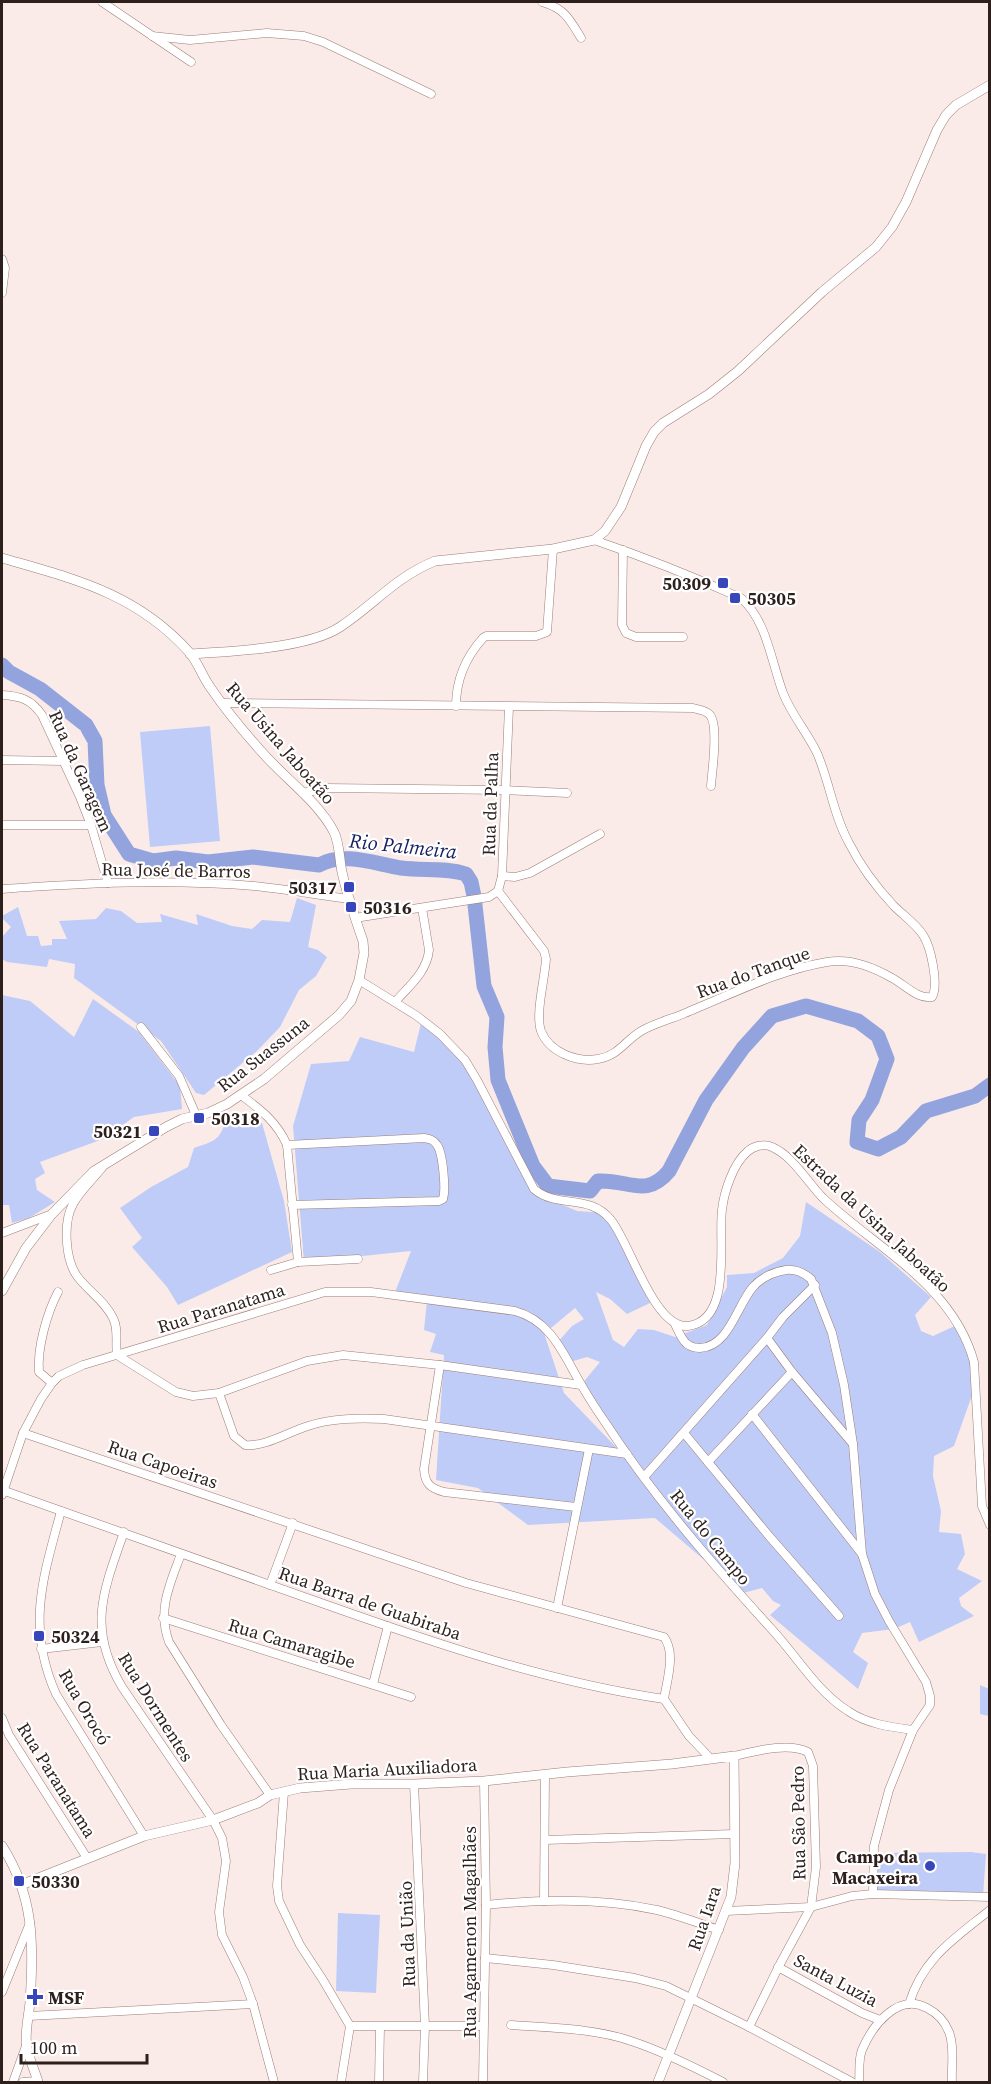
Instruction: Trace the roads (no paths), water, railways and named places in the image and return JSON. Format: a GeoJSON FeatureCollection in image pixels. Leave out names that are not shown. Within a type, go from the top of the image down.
{"type":"FeatureCollection","features":[{"type":"Feature","properties":{"kind":"street"},"geometry":{"type":"LineString","coordinates":[[102,2],[191,62]]}},
{"type":"Feature","properties":{"kind":"street"},"geometry":{"type":"LineString","coordinates":[[542,2],[560,8],[581,38]]}},
{"type":"Feature","properties":{"kind":"street"},"geometry":{"type":"LineString","coordinates":[[152,36],[200,40],[267,33],[304,36],[323,42],[430,94]]}},
{"type":"Feature","properties":{"kind":"street"},"geometry":{"type":"LineString","coordinates":[[190,654],[285,644],[325,634],[339,628],[397,580],[435,561],[553,549],[594,540],[605,531],[621,507],[654,432],[663,423],[709,394],[738,370],[822,292],[876,247],[906,202],[937,130],[946,115],[956,105],[990,85]]}},
{"type":"Feature","properties":{"kind":"street"},"geometry":{"type":"LineString","coordinates":[[2,259],[5,268],[2,293]]}},
{"type":"Feature","properties":{"kind":"street","name":"Rua do Tanque"},"geometry":{"type":"LineString","coordinates":[[498,891],[544,951],[545,972],[539,1008],[541,1031],[552,1047],[580,1059],[591,1060],[612,1055],[644,1029],[762,981],[829,961],[862,965],[885,974],[926,998],[934,994],[933,966],[924,936],[882,892],[850,846],[838,822],[830,789],[816,751],[784,696],[764,633],[747,603],[741,598],[691,576],[594,540]]}},
{"type":"Feature","properties":{"kind":"street"},"geometry":{"type":"LineString","coordinates":[[456,706],[456,685],[461,670],[483,638],[486,636],[536,636],[547,632],[553,549]]}},
{"type":"Feature","properties":{"kind":"street"},"geometry":{"type":"LineString","coordinates":[[623,550],[622,625],[626,633],[636,637],[683,637]]}},
{"type":"Feature","properties":{"kind":"street","name":"Rua Usina Jaboatão"},"geometry":{"type":"LineString","coordinates":[[2,558],[97,587],[144,612],[190,654],[210,687],[261,752],[303,793],[333,831],[339,843],[340,856]]}},
{"type":"Feature","properties":{"kind":"street","name":"Rua da Garagem"},"geometry":{"type":"LineString","coordinates":[[2,695],[16,696],[34,704],[63,761],[91,825],[108,883]]}},
{"type":"Feature","properties":{"kind":"street"},"geometry":{"type":"LineString","coordinates":[[222,703],[693,708],[704,711],[713,720],[711,786]]}},
{"type":"Feature","properties":{"kind":"street","name":"Rua da Palha"},"geometry":{"type":"LineString","coordinates":[[498,891],[502,876],[508,707]]}},
{"type":"Feature","properties":{"kind":"street"},"geometry":{"type":"LineString","coordinates":[[2,760],[63,761]]}},
{"type":"Feature","properties":{"kind":"street"},"geometry":{"type":"LineString","coordinates":[[303,793],[326,788],[567,793]]}},
{"type":"Feature","properties":{"kind":"street"},"geometry":{"type":"LineString","coordinates":[[2,825],[91,825]]}},
{"type":"Feature","properties":{"kind":"street"},"geometry":{"type":"LineString","coordinates":[[502,876],[515,877],[530,873],[600,834]]}},
{"type":"Feature","properties":{"kind":"street","name":"Rua Suassuna"},"geometry":{"type":"LineString","coordinates":[[2,1286],[26,1248],[52,1214],[87,1178],[109,1160],[182,1119],[227,1104],[241,1095],[264,1079],[339,1015],[351,1001],[359,980],[364,953],[363,941],[341,869],[340,856]]}},
{"type":"Feature","properties":{"kind":"street","name":"Rua José de Barros"},"geometry":{"type":"LineString","coordinates":[[2,890],[108,883],[255,886],[349,899]]}},
{"type":"Feature","properties":{"kind":"street"},"geometry":{"type":"LineString","coordinates":[[355,918],[489,897],[498,891]]}},
{"type":"Feature","properties":{"kind":"street"},"geometry":{"type":"LineString","coordinates":[[395,1002],[423,970],[429,956],[422,908]]}},
{"type":"Feature","properties":{"kind":"street"},"geometry":{"type":"LineString","coordinates":[[359,980],[417,1016],[440,1034],[465,1060],[534,1189],[543,1196],[594,1206],[612,1220],[651,1295],[675,1324],[687,1345],[708,1347],[718,1341],[743,1300],[765,1276],[790,1270],[804,1273],[815,1285],[832,1333],[844,1385],[853,1444],[862,1554],[875,1594],[926,1682],[930,1696],[930,1705],[913,1730],[889,1790],[873,1852],[873,1893]]}},
{"type":"Feature","properties":{"kind":"street"},"geometry":{"type":"LineString","coordinates":[[141,1027],[179,1076],[196,1115]]}},
{"type":"Feature","properties":{"kind":"street"},"geometry":{"type":"LineString","coordinates":[[241,1095],[273,1121],[281,1131],[287,1145],[298,1263]]}},
{"type":"Feature","properties":{"kind":"street"},"geometry":{"type":"LineString","coordinates":[[287,1145],[432,1139],[439,1146],[441,1153],[445,1192],[444,1197],[439,1201],[292,1205]]}},
{"type":"Feature","properties":{"kind":"street","name":"Estrada da Usina Jaboatão"},"geometry":{"type":"LineString","coordinates":[[675,1324],[687,1326],[697,1323],[711,1312],[717,1299],[721,1275],[722,1206],[734,1170],[747,1152],[754,1147],[772,1146],[789,1160],[824,1198],[925,1282],[958,1324],[969,1344],[974,1362],[982,1506],[990,1525]]}},
{"type":"Feature","properties":{"kind":"street"},"geometry":{"type":"LineString","coordinates":[[109,1160],[74,1202],[70,1212],[68,1231],[70,1260],[76,1274],[114,1319],[117,1355],[176,1392],[193,1396],[219,1393],[307,1361],[328,1356],[352,1356],[440,1365],[581,1385]]}},
{"type":"Feature","properties":{"kind":"street"},"geometry":{"type":"LineString","coordinates":[[2,1233],[52,1214]]}},
{"type":"Feature","properties":{"kind":"street"},"geometry":{"type":"LineString","coordinates":[[271,1270],[298,1263],[358,1259]]}},
{"type":"Feature","properties":{"kind":"street"},"geometry":{"type":"LineString","coordinates":[[645,1476],[783,1317],[815,1285]]}},
{"type":"Feature","properties":{"kind":"street"},"geometry":{"type":"LineString","coordinates":[[52,1383],[39,1372],[38,1358],[58,1292]]}},
{"type":"Feature","properties":{"kind":"street","name":"Rua Paranatama"},"geometry":{"type":"LineString","coordinates":[[2,1492],[23,1432],[52,1383],[59,1376],[76,1368],[325,1292],[371,1292],[506,1309],[528,1314]]}},
{"type":"Feature","properties":{"kind":"street","name":"Rua do Campo"},"geometry":{"type":"LineString","coordinates":[[528,1314],[541,1324],[557,1343],[570,1362],[581,1385],[627,1454],[705,1556],[833,1699],[862,1719],[878,1725],[913,1730]]}},
{"type":"Feature","properties":{"kind":"street"},"geometry":{"type":"LineString","coordinates":[[767,1338],[853,1444]]}},
{"type":"Feature","properties":{"kind":"street"},"geometry":{"type":"LineString","coordinates":[[440,1365],[424,1469],[428,1486],[444,1492],[576,1507]]}},
{"type":"Feature","properties":{"kind":"street"},"geometry":{"type":"LineString","coordinates":[[708,1462],[792,1371]]}},
{"type":"Feature","properties":{"kind":"street"},"geometry":{"type":"LineString","coordinates":[[219,1393],[234,1436],[245,1445],[265,1442],[309,1425],[354,1418],[431,1424],[627,1454]]}},
{"type":"Feature","properties":{"kind":"street"},"geometry":{"type":"LineString","coordinates":[[752,1414],[862,1554]]}},
{"type":"Feature","properties":{"kind":"street","name":"Rua Capoeiras"},"geometry":{"type":"LineString","coordinates":[[23,1432],[466,1583],[657,1634],[664,1637],[669,1644],[669,1670],[664,1699]]}},
{"type":"Feature","properties":{"kind":"street"},"geometry":{"type":"LineString","coordinates":[[684,1433],[839,1616]]}},
{"type":"Feature","properties":{"kind":"street"},"geometry":{"type":"LineString","coordinates":[[557,1608],[589,1449]]}},
{"type":"Feature","properties":{"kind":"street","name":"Rua Barra de Guabiraba"},"geometry":{"type":"LineString","coordinates":[[2,1492],[388,1626],[519,1668],[617,1692],[664,1699]]}},
{"type":"Feature","properties":{"kind":"street","name":"Rua Orocó"},"geometry":{"type":"LineString","coordinates":[[61,1511],[41,1589],[39,1623],[41,1649],[47,1674],[56,1694],[144,1836]]}},
{"type":"Feature","properties":{"kind":"street"},"geometry":{"type":"LineString","coordinates":[[270,1585],[293,1523]]}},
{"type":"Feature","properties":{"kind":"street","name":"Rua Dormentes"},"geometry":{"type":"LineString","coordinates":[[124,1533],[103,1595],[102,1642],[113,1673],[213,1820],[222,1838],[226,1861],[219,1912],[222,1935],[243,1977],[253,2004],[274,2082]]}},
{"type":"Feature","properties":{"kind":"street"},"geometry":{"type":"LineString","coordinates":[[181,1554],[166,1594],[163,1618],[169,1642],[270,1795]]}},
{"type":"Feature","properties":{"kind":"street","name":"Rua Camaragibe"},"geometry":{"type":"LineString","coordinates":[[163,1618],[411,1697]]}},
{"type":"Feature","properties":{"kind":"street"},"geometry":{"type":"LineString","coordinates":[[373,1684],[388,1626]]}},
{"type":"Feature","properties":{"kind":"street"},"geometry":{"type":"LineString","coordinates":[[41,1649],[102,1642]]}},
{"type":"Feature","properties":{"kind":"street"},"geometry":{"type":"LineString","coordinates":[[664,1699],[689,1736],[711,1759]]}},
{"type":"Feature","properties":{"kind":"street","name":"Rua Paranatama"},"geometry":{"type":"LineString","coordinates":[[2,1718],[9,1735],[87,1858]]}},
{"type":"Feature","properties":{"kind":"street","name":"Rua São Pedro"},"geometry":{"type":"LineString","coordinates":[[734,1756],[800,1748],[812,1757],[816,1867],[811,1907],[749,2027]]}},
{"type":"Feature","properties":{"kind":"street","name":"Rua Maria Auxiliadora"},"geometry":{"type":"LineString","coordinates":[[21,1885],[144,1836],[213,1820],[258,1803],[270,1795],[300,1788],[351,1784],[484,1781],[734,1756]]}},
{"type":"Feature","properties":{"kind":"street","name":"Rua Iara"},"geometry":{"type":"LineString","coordinates":[[658,2082],[719,1930],[733,1885],[735,1863],[734,1756]]}},
{"type":"Feature","properties":{"kind":"street"},"geometry":{"type":"LineString","coordinates":[[544,1901],[545,1775]]}},
{"type":"Feature","properties":{"kind":"street","name":"Rua Agamenon Magalhães"},"geometry":{"type":"LineString","coordinates":[[483,2082],[486,1905],[484,1781]]}},
{"type":"Feature","properties":{"kind":"street","name":"Rua da União"},"geometry":{"type":"LineString","coordinates":[[414,1784],[425,2026],[423,2082]]}},
{"type":"Feature","properties":{"kind":"street"},"geometry":{"type":"LineString","coordinates":[[284,1792],[277,1886],[279,1902],[300,1945],[350,2026],[341,2082]]}},
{"type":"Feature","properties":{"kind":"street"},"geometry":{"type":"LineString","coordinates":[[545,1840],[734,1834]]}},
{"type":"Feature","properties":{"kind":"street"},"geometry":{"type":"LineString","coordinates":[[2,1846],[27,1902],[32,1942],[26,2046],[13,2082]]}},
{"type":"Feature","properties":{"kind":"street"},"geometry":{"type":"LineString","coordinates":[[726,1911],[811,1907],[873,1893],[990,1897]]}},
{"type":"Feature","properties":{"kind":"street"},"geometry":{"type":"LineString","coordinates":[[486,1905],[544,1901],[631,1905],[660,1911],[719,1930]]}},
{"type":"Feature","properties":{"kind":"street"},"geometry":{"type":"LineString","coordinates":[[909,2004],[918,1978],[934,1956],[990,1910]]}},
{"type":"Feature","properties":{"kind":"street"},"geometry":{"type":"LineString","coordinates":[[2,1992],[31,1922]]}},
{"type":"Feature","properties":{"kind":"street"},"geometry":{"type":"LineString","coordinates":[[485,1958],[553,1965],[635,1978],[666,1986],[852,2082]]}},
{"type":"Feature","properties":{"kind":"street","name":"Santa Luzia"},"geometry":{"type":"LineString","coordinates":[[778,1967],[862,2013],[880,2020]]}},
{"type":"Feature","properties":{"kind":"street"},"geometry":{"type":"LineString","coordinates":[[29,2016],[253,2004]]}},
{"type":"Feature","properties":{"kind":"street"},"geometry":{"type":"LineString","coordinates":[[860,2082],[861,2052],[880,2020],[900,2006],[909,2004],[921,2005],[930,2009],[939,2016],[947,2028],[951,2044],[952,2082]]}},
{"type":"Feature","properties":{"kind":"street"},"geometry":{"type":"LineString","coordinates":[[512,2025],[630,2040],[723,2082]]}},
{"type":"Feature","properties":{"kind":"street"},"geometry":{"type":"LineString","coordinates":[[350,2026],[483,2026]]}},
{"type":"Feature","properties":{"kind":"street"},"geometry":{"type":"LineString","coordinates":[[379,2082],[380,2027]]}},
{"type":"Feature","properties":{"kind":"street"},"geometry":{"type":"LineString","coordinates":[[23,2082],[38,2082],[26,2046]]}},
{"type":"Feature","properties":{"kind":"waterway","name":"Rio Palmeira"},"geometry":{"type":"LineString","coordinates":[[2,665],[9,672],[40,689],[86,725],[95,741],[97,785],[104,815],[129,854],[153,861],[176,858],[208,862],[253,857],[319,865],[329,861],[349,859],[401,868],[466,874],[471,882],[474,896],[484,986],[497,1017],[495,1047],[498,1080],[533,1166],[548,1186],[590,1191],[598,1181],[644,1186],[661,1179],[669,1171],[706,1100],[743,1048],[772,1016],[806,1006],[858,1021],[878,1036],[887,1059],[872,1100],[859,1120],[857,1142],[878,1149],[901,1137],[926,1111],[975,1096],[990,1085]]}},
{"type":"Feature","properties":{"kind":"place","name":"50309"},"geometry":{"type":"Point","coordinates":[723,583]}},
{"type":"Feature","properties":{"kind":"place","name":"50305"},"geometry":{"type":"Point","coordinates":[735,598]}},
{"type":"Feature","properties":{"kind":"place","name":"50317"},"geometry":{"type":"Point","coordinates":[349,887]}},
{"type":"Feature","properties":{"kind":"place","name":"50316"},"geometry":{"type":"Point","coordinates":[351,907]}},
{"type":"Feature","properties":{"kind":"place","name":"50318"},"geometry":{"type":"Point","coordinates":[199,1118]}},
{"type":"Feature","properties":{"kind":"place","name":"50321"},"geometry":{"type":"Point","coordinates":[154,1131]}},
{"type":"Feature","properties":{"kind":"place","name":"50324"},"geometry":{"type":"Point","coordinates":[39,1636]}},
{"type":"Feature","properties":{"kind":"place","name":"Campo da Macaxeira"},"geometry":{"type":"Point","coordinates":[930,1866]}},
{"type":"Feature","properties":{"kind":"place","name":"50330"},"geometry":{"type":"Point","coordinates":[19,1881]}},
{"type":"Feature","properties":{"kind":"place","name":"MSF"},"geometry":{"type":"Point","coordinates":[35,1997]}}]}
